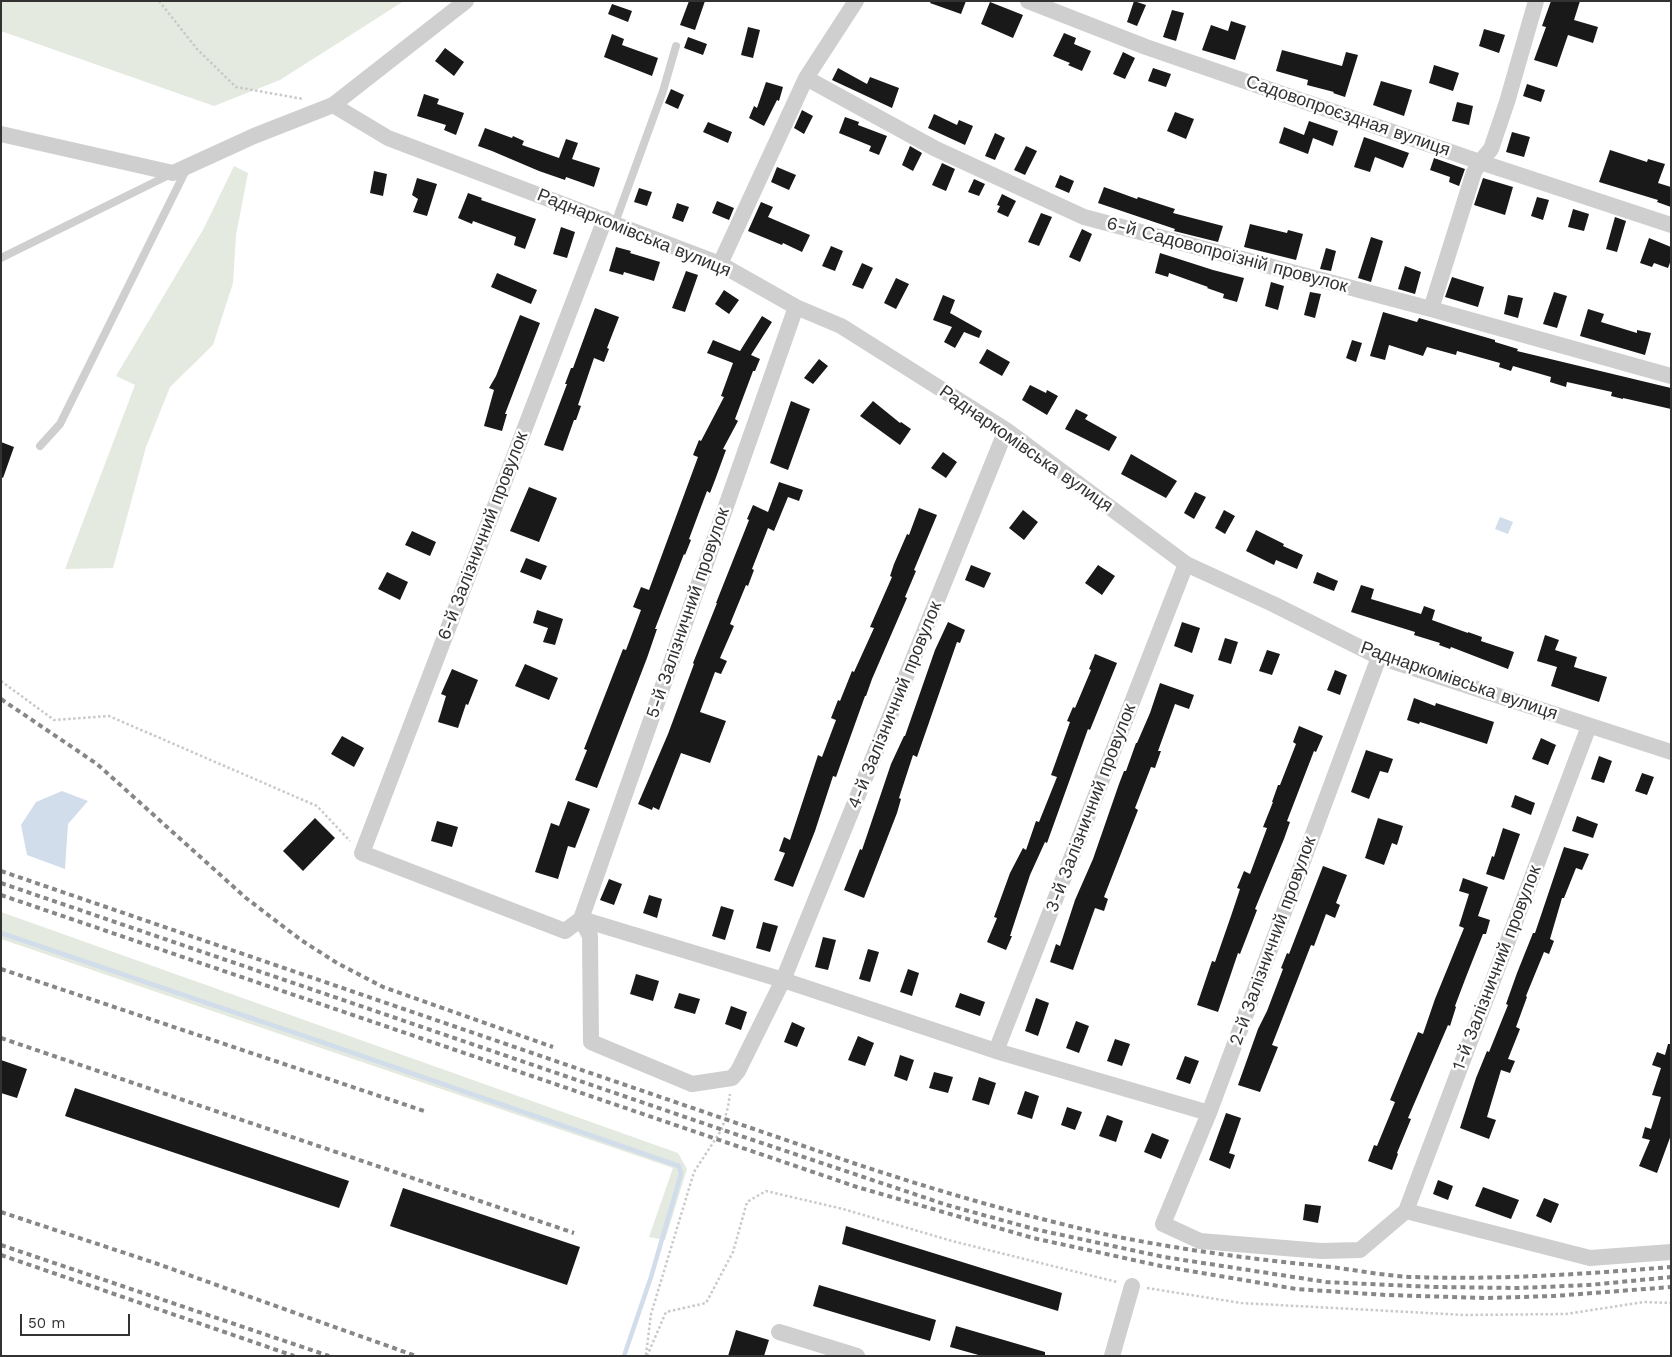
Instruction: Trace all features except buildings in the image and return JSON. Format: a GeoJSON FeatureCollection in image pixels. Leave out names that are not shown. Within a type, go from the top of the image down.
{"type":"FeatureCollection","features":[{"type":"Feature","properties":{"kind":"street"},"geometry":{"type":"LineString","coordinates":[[1,134],[180,171],[254,136],[333,105],[466,1]]}},
{"type":"Feature","properties":{"kind":"street"},"geometry":{"type":"LineString","coordinates":[[720,264],[806,78],[856,1]]}},
{"type":"Feature","properties":{"kind":"street","name":"Садовопроєздная вулиця"},"geometry":{"type":"LineString","coordinates":[[1028,1],[1146,46],[1480,162],[1671,225]]}},
{"type":"Feature","properties":{"kind":"street"},"geometry":{"type":"LineString","coordinates":[[1431,310],[1474,172],[1491,149],[1507,102],[1536,1]]}},
{"type":"Feature","properties":{"kind":"street","name":"6-й Садовопроїзній провулок"},"geometry":{"type":"LineString","coordinates":[[806,78],[936,149],[1084,217],[1671,376]]}},
{"type":"Feature","properties":{"kind":"street","name":"Раднаркомівська вулиця"},"geometry":{"type":"LineString","coordinates":[[333,105],[388,138],[720,264],[796,307],[842,326],[1006,430],[1186,564],[1273,604],[1379,657],[1671,752]]}},
{"type":"Feature","properties":{"kind":"street","name":"6-й Залізничний провулок"},"geometry":{"type":"LineString","coordinates":[[362,853],[610,221]]}},
{"type":"Feature","properties":{"kind":"street","name":"5-й Залізничний провулок"},"geometry":{"type":"LineString","coordinates":[[580,919],[796,307]]}},
{"type":"Feature","properties":{"kind":"street","name":"4-й Залізничний провулок"},"geometry":{"type":"LineString","coordinates":[[732,1078],[738,1071],[783,980],[1006,430]]}},
{"type":"Feature","properties":{"kind":"street","name":"3-й Залізничний провулок"},"geometry":{"type":"LineString","coordinates":[[996,1051],[1186,564]]}},
{"type":"Feature","properties":{"kind":"street","name":"2-й Залізничний провулок"},"geometry":{"type":"LineString","coordinates":[[1379,657],[1209,1113],[1163,1224],[1200,1241],[1321,1251],[1360,1250],[1406,1211]]}},
{"type":"Feature","properties":{"kind":"street","name":"1-й Залізничний провулок"},"geometry":{"type":"LineString","coordinates":[[1406,1211],[1589,726]]}},
{"type":"Feature","properties":{"kind":"street"},"geometry":{"type":"LineString","coordinates":[[362,853],[565,931],[580,919]]}},
{"type":"Feature","properties":{"kind":"street"},"geometry":{"type":"LineString","coordinates":[[580,919],[783,980],[996,1051],[1209,1113]]}},
{"type":"Feature","properties":{"kind":"street"},"geometry":{"type":"LineString","coordinates":[[580,919],[590,936],[591,1042],[692,1084],[732,1078]]}},
{"type":"Feature","properties":{"kind":"street"},"geometry":{"type":"LineString","coordinates":[[1406,1211],[1590,1258],[1671,1252]]}},
{"type":"Feature","properties":{"kind":"street"},"geometry":{"type":"LineString","coordinates":[[1112,1356],[1132,1286]]}},
{"type":"Feature","properties":{"kind":"street"},"geometry":{"type":"LineString","coordinates":[[779,1332],[857,1356]]}},
{"type":"Feature","properties":{"kind":"lane"},"geometry":{"type":"LineString","coordinates":[[610,221],[663,91],[676,46]]}},
{"type":"Feature","properties":{"kind":"lane"},"geometry":{"type":"LineString","coordinates":[[1,258],[180,171]]}},
{"type":"Feature","properties":{"kind":"lane"},"geometry":{"type":"LineString","coordinates":[[40,446],[60,424],[180,171]]}},
{"type":"Feature","properties":{"kind":"path"},"geometry":{"type":"LineString","coordinates":[[159,1],[197,49],[236,87],[304,99]]}},
{"type":"Feature","properties":{"kind":"path"},"geometry":{"type":"LineString","coordinates":[[1,681],[54,720],[109,716],[318,806],[362,853]]}},
{"type":"Feature","properties":{"kind":"path"},"geometry":{"type":"LineString","coordinates":[[647,1356],[651,1314],[694,1172],[722,1130],[728,1107],[732,1078]]}},
{"type":"Feature","properties":{"kind":"path"},"geometry":{"type":"LineString","coordinates":[[647,1356],[666,1312],[706,1303],[733,1252],[747,1202],[766,1191],[843,1209],[952,1241],[1132,1286],[1241,1303],[1465,1315],[1566,1314],[1644,1302],[1671,1303]]}},
{"type":"Feature","properties":{"kind":"shaded area"},"geometry":{"type":"Polygon","coordinates":[[[1,1],[404,1],[280,80],[214,106],[1,31],[1,1]]]}},
{"type":"Feature","properties":{"kind":"shaded area"},"geometry":{"type":"Polygon","coordinates":[[[234,166],[248,173],[236,235],[233,283],[213,345],[170,387],[146,447],[113,568],[65,569],[135,385],[116,376],[204,228],[234,166]]]}},
{"type":"Feature","properties":{"kind":"shaded area"},"geometry":{"type":"Polygon","coordinates":[[[1500,517],[1513,522],[1508,534],[1495,529],[1500,517]]]}},
{"type":"Feature","properties":{"kind":"shaded area"},"geometry":{"type":"Polygon","coordinates":[[[62,791],[88,801],[68,824],[65,869],[27,855],[21,825],[36,802],[62,791]]]}},
{"type":"Feature","properties":{"kind":"shaded area"},"geometry":{"type":"Polygon","coordinates":[[[1,912],[678,1153],[687,1169],[665,1240],[649,1237],[673,1168],[1,939],[1,912]]]}},
{"type":"Feature","properties":{"kind":"waterway"},"geometry":{"type":"LineString","coordinates":[[1,933],[679,1166],[681,1174],[651,1277],[624,1356]]}},
{"type":"Feature","properties":{"kind":"railway"},"geometry":{"type":"LineString","coordinates":[[1,699],[97,764],[246,898],[301,940],[337,963],[383,987],[553,1047]]}},
{"type":"Feature","properties":{"kind":"railway"},"geometry":{"type":"LineString","coordinates":[[1,871],[856,1164],[979,1202],[1073,1227],[1213,1253],[1402,1276],[1445,1278],[1510,1277],[1671,1267]]}},
{"type":"Feature","properties":{"kind":"railway"},"geometry":{"type":"LineString","coordinates":[[1,883],[726,1131],[947,1205],[1034,1229],[1164,1257],[1326,1282],[1434,1287],[1518,1288],[1589,1285],[1671,1277]]}},
{"type":"Feature","properties":{"kind":"railway"},"geometry":{"type":"LineString","coordinates":[[1,895],[857,1187],[1033,1238],[1161,1266],[1296,1289],[1386,1295],[1486,1298],[1554,1296],[1671,1287]]}},
{"type":"Feature","properties":{"kind":"railway"},"geometry":{"type":"LineString","coordinates":[[1,969],[424,1111]]}},
{"type":"Feature","properties":{"kind":"railway"},"geometry":{"type":"LineString","coordinates":[[1,1038],[574,1233]]}},
{"type":"Feature","properties":{"kind":"railway"},"geometry":{"type":"LineString","coordinates":[[1,1212],[155,1263],[416,1356]]}},
{"type":"Feature","properties":{"kind":"railway"},"geometry":{"type":"LineString","coordinates":[[1,1245],[329,1356]]}},
{"type":"Feature","properties":{"kind":"railway"},"geometry":{"type":"LineString","coordinates":[[1,1255],[294,1356]]}}]}
